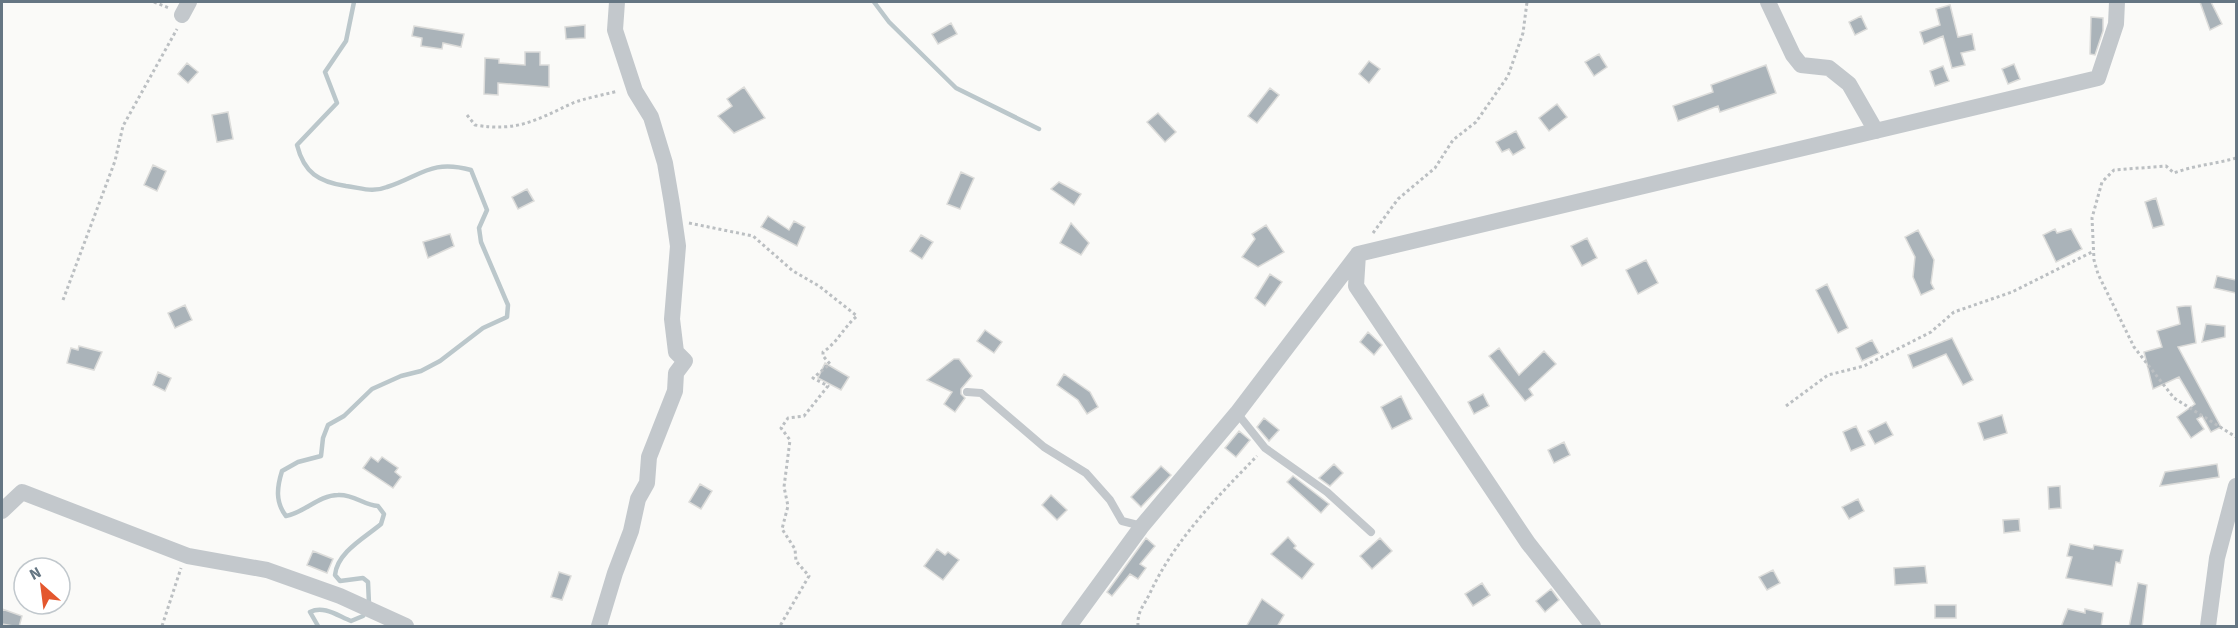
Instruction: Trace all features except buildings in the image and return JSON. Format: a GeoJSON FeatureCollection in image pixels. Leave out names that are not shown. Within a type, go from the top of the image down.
{"type":"FeatureCollection","features":[{"type":"Feature","properties":{"kind":"street"},"geometry":{"type":"LineString","coordinates":[[599,627],[615,573],[631,531],[638,499],[647,483],[650,457],[675,391],[676,373],[685,361],[675,352],[672,319],[678,246],[665,163],[654,126],[634,91],[615,30],[617,2]]}},
{"type":"Feature","properties":{"kind":"street"},"geometry":{"type":"LineString","coordinates":[[1768,2],[1793,55],[1801,65],[1829,68],[1849,84],[1876,131]]}},
{"type":"Feature","properties":{"kind":"street"},"geometry":{"type":"LineString","coordinates":[[1070,627],[1142,526],[1238,413],[1358,254],[2098,78],[2115,24],[2117,2]]}},
{"type":"Feature","properties":{"kind":"street"},"geometry":{"type":"LineString","coordinates":[[1358,254],[1356,286],[1528,543],[1593,627]]}},
{"type":"Feature","properties":{"kind":"street"},"geometry":{"type":"LineString","coordinates":[[2208,627],[2217,558],[2236,486]]}},
{"type":"Feature","properties":{"kind":"street"},"geometry":{"type":"LineString","coordinates":[[2,511],[22,492],[183,554],[267,570],[340,596],[406,627]]}},
{"type":"Feature","properties":{"kind":"lane"},"geometry":{"type":"LineString","coordinates":[[967,392],[981,393],[1044,447],[1086,473],[1110,500],[1122,521],[1142,526]]}},
{"type":"Feature","properties":{"kind":"lane"},"geometry":{"type":"LineString","coordinates":[[1238,413],[1265,448],[1327,492],[1371,532]]}},
{"type":"Feature","properties":{"kind":"path"},"geometry":{"type":"LineString","coordinates":[[1358,254],[1398,199],[1435,168],[1453,140],[1476,122],[1508,76],[1523,33],[1527,2]]}},
{"type":"Feature","properties":{"kind":"path"},"geometry":{"type":"LineString","coordinates":[[63,300],[115,161],[123,126],[164,57],[186,8]]}},
{"type":"Feature","properties":{"kind":"path"},"geometry":{"type":"LineString","coordinates":[[467,115],[476,125],[511,128],[538,121],[576,102],[617,91],[634,91]]}},
{"type":"Feature","properties":{"kind":"path"},"geometry":{"type":"LineString","coordinates":[[2236,158],[2212,165],[2197,165],[2174,173],[2166,166],[2114,170],[2102,182],[2092,218],[2093,251],[2098,274],[2134,347],[2174,398],[2236,437]]}},
{"type":"Feature","properties":{"kind":"path"},"geometry":{"type":"LineString","coordinates":[[674,221],[753,236],[793,271],[819,286],[857,316],[843,328],[838,342],[823,352],[830,364],[813,378],[828,386],[804,416],[788,418],[781,428],[790,440],[784,487],[788,506],[782,529],[795,549],[796,561],[809,576],[780,627]]}},
{"type":"Feature","properties":{"kind":"path"},"geometry":{"type":"LineString","coordinates":[[1786,406],[1828,375],[1864,366],[1931,332],[1954,312],[2012,292],[2093,251]]}},
{"type":"Feature","properties":{"kind":"path"},"geometry":{"type":"LineString","coordinates":[[1138,627],[1137,614],[1142,604],[1158,575],[1184,538],[1222,492],[1265,448]]}},
{"type":"Feature","properties":{"kind":"path"},"geometry":{"type":"LineString","coordinates":[[162,627],[181,571],[183,554]]}},
{"type":"Feature","properties":{"kind":"waterway"},"geometry":{"type":"LineString","coordinates":[[354,2],[346,41],[325,72],[337,103],[297,145],[304,163],[320,179],[372,190],[382,189],[436,168],[446,166],[471,170],[487,210],[479,228],[481,242],[508,305],[507,317],[483,328],[440,361],[421,371],[401,376],[372,389],[344,416],[328,425],[323,438],[321,456],[298,462],[282,471],[278,494],[282,511],[286,516],[324,498],[338,495],[349,496],[378,506],[384,514],[381,524],[346,552],[335,575],[340,581],[363,578],[368,582],[369,604]]}},
{"type":"Feature","properties":{"kind":"waterway"},"geometry":{"type":"LineString","coordinates":[[874,2],[889,22],[956,88],[1039,129]]}},
{"type":"Feature","properties":{"kind":"waterway"},"geometry":{"type":"LineString","coordinates":[[318,626],[310,612],[315,610],[326,610],[351,621],[363,616],[366,612]]}}]}
